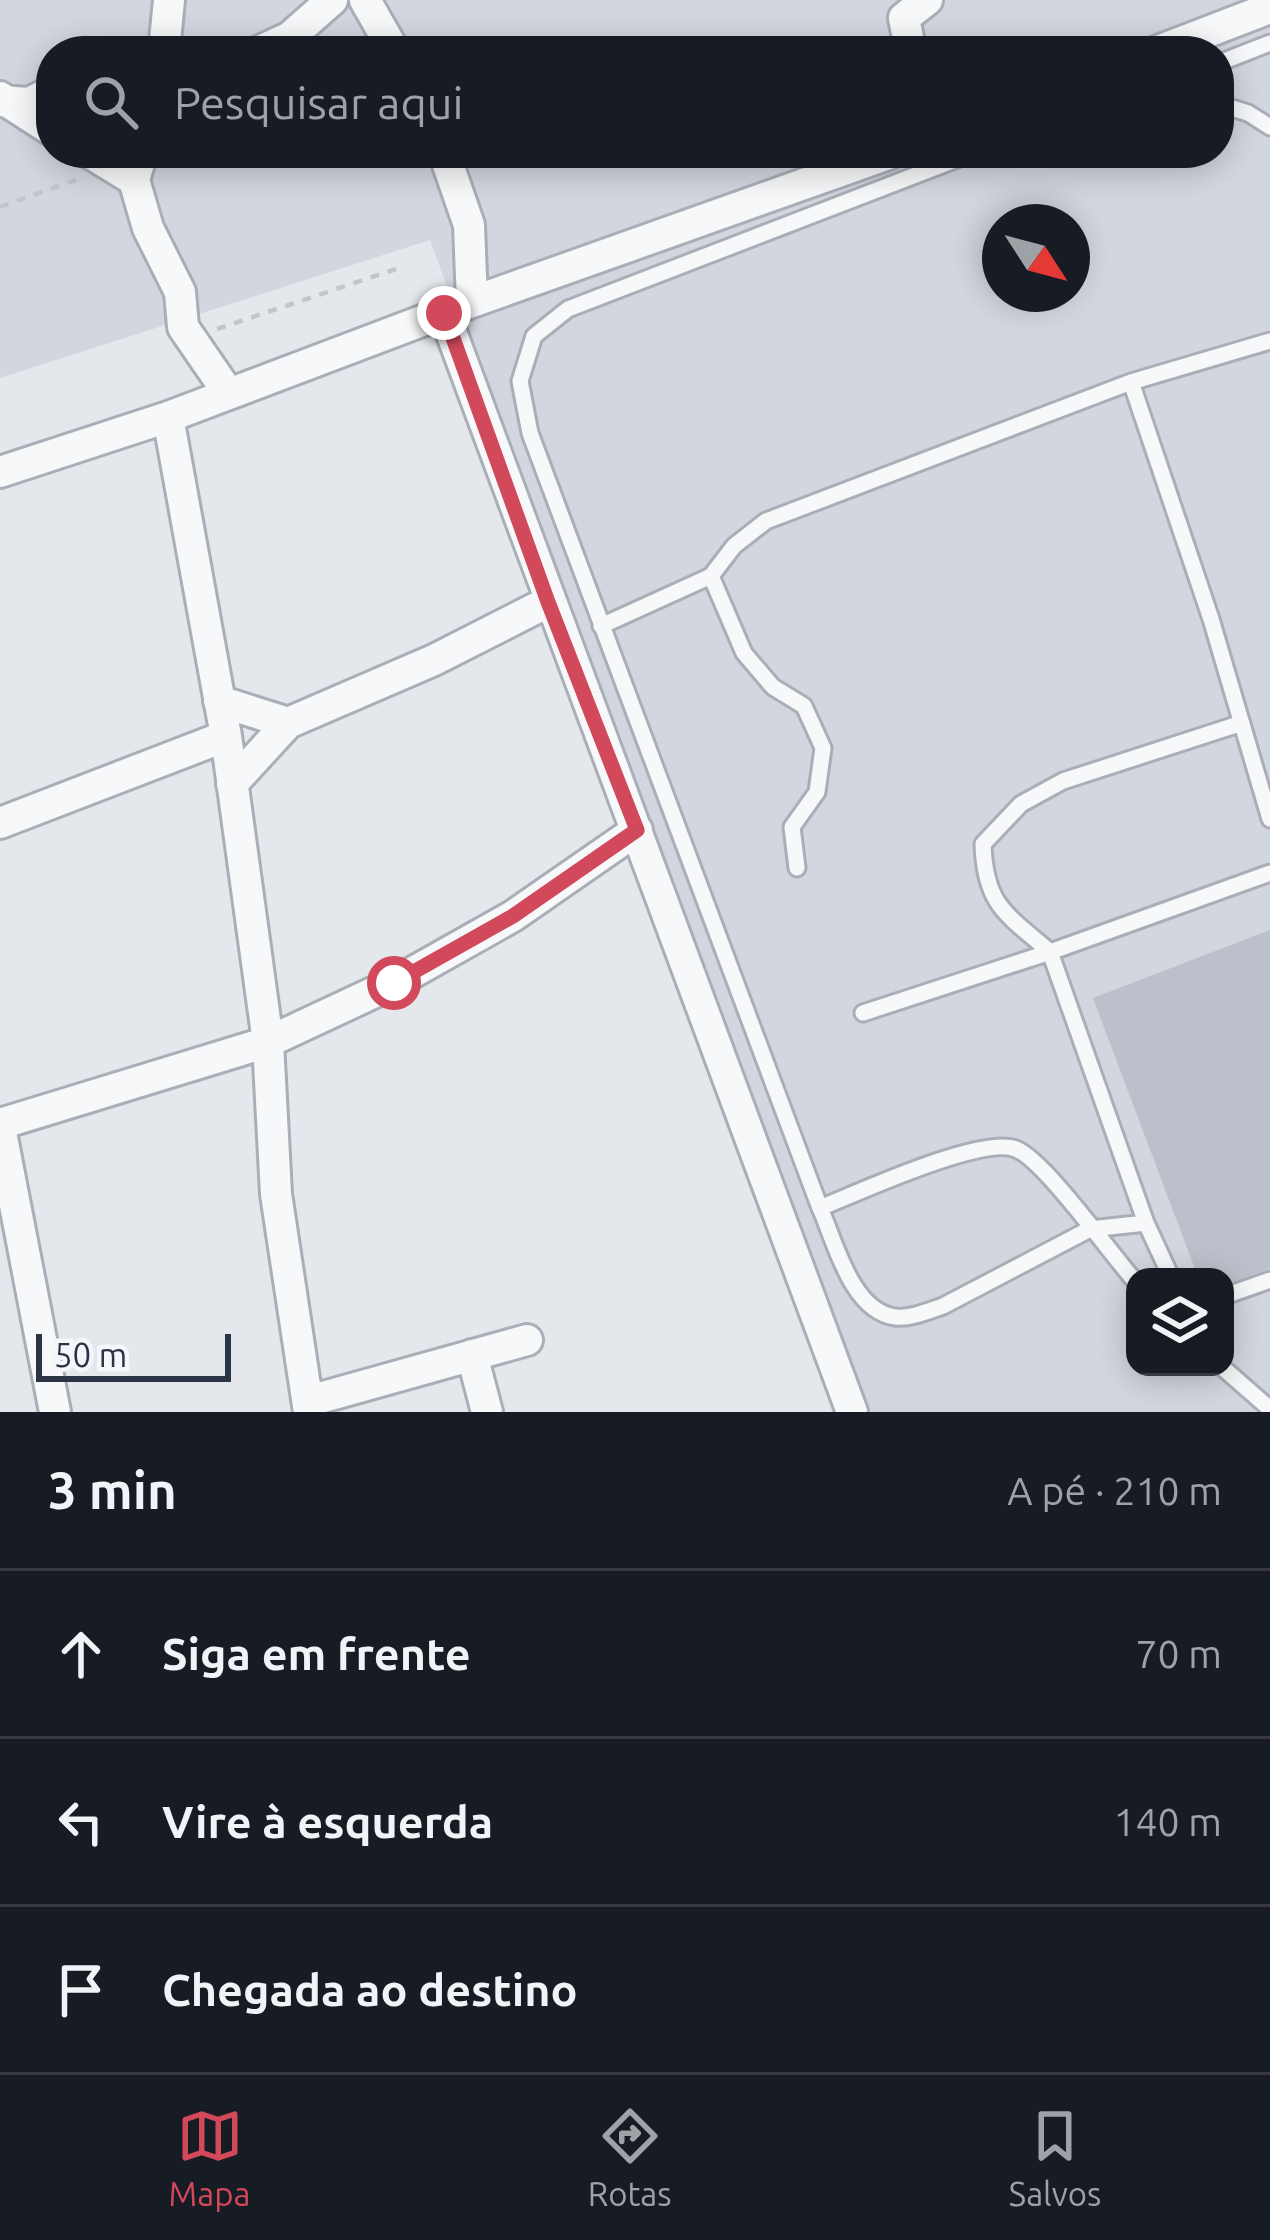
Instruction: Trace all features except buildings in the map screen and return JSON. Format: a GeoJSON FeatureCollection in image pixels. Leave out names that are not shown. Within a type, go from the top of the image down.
{"type":"FeatureCollection","features":[{"type":"Feature","properties":{"kind":"street"},"geometry":{"type":"LineString","coordinates":[[165,36],[169,0]]}},
{"type":"Feature","properties":{"kind":"street"},"geometry":{"type":"LineString","coordinates":[[291,36],[332,0]]}},
{"type":"Feature","properties":{"kind":"street"},"geometry":{"type":"LineString","coordinates":[[365,0],[385,36]]}},
{"type":"Feature","properties":{"kind":"street"},"geometry":{"type":"LineString","coordinates":[[1207,32],[1218,13],[1237,0]]}},
{"type":"Feature","properties":{"kind":"street"},"geometry":{"type":"LineString","coordinates":[[908,36],[904,18],[913,4]]}},
{"type":"Feature","properties":{"kind":"street"},"geometry":{"type":"LineString","coordinates":[[1197,36],[1270,8]]}},
{"type":"Feature","properties":{"kind":"street"},"geometry":{"type":"LineString","coordinates":[[2,100],[36,100]]}},
{"type":"Feature","properties":{"kind":"street"},"geometry":{"type":"LineString","coordinates":[[2,100],[36,121]]}},
{"type":"Feature","properties":{"kind":"street"},"geometry":{"type":"LineString","coordinates":[[122,168],[180,292],[181,316],[189,338],[230,394]]}},
{"type":"Feature","properties":{"kind":"street"},"geometry":{"type":"LineString","coordinates":[[450,168],[469,225],[458,308],[548,602],[851,1412]]}},
{"type":"Feature","properties":{"kind":"street"},"geometry":{"type":"LineString","coordinates":[[0,472],[168,417],[844,168]]}},
{"type":"Feature","properties":{"kind":"street"},"geometry":{"type":"LineString","coordinates":[[168,417],[226,736],[268,1042],[276,1195],[309,1406],[527,1340]]}},
{"type":"Feature","properties":{"kind":"street"},"geometry":{"type":"LineString","coordinates":[[232,784],[288,723],[434,660],[548,602]]}},
{"type":"Feature","properties":{"kind":"street"},"geometry":{"type":"LineString","coordinates":[[220,701],[288,723]]}},
{"type":"Feature","properties":{"kind":"street"},"geometry":{"type":"LineString","coordinates":[[0,823],[226,736]]}},
{"type":"Feature","properties":{"kind":"street"},"geometry":{"type":"LineString","coordinates":[[55,1412],[0,1126],[268,1042],[394,983],[513,916],[637,830]]}},
{"type":"Feature","properties":{"kind":"street"},"geometry":{"type":"LineString","coordinates":[[472,1355],[487,1412]]}},
{"type":"Feature","properties":{"kind":"lane"},"geometry":{"type":"LineString","coordinates":[[1234,57],[1270,44]]}},
{"type":"Feature","properties":{"kind":"lane"},"geometry":{"type":"LineString","coordinates":[[1234,108],[1270,127]]}},
{"type":"Feature","properties":{"kind":"lane"},"geometry":{"type":"LineString","coordinates":[[935,168],[568,309],[534,336],[520,381],[530,433],[820,1208],[851,1280],[866,1300],[896,1317],[943,1306],[1090,1229],[1146,1222]]}},
{"type":"Feature","properties":{"kind":"lane"},"geometry":{"type":"LineString","coordinates":[[601,626],[711,576],[734,546],[766,521],[1131,382],[1270,341]]}},
{"type":"Feature","properties":{"kind":"lane"},"geometry":{"type":"LineString","coordinates":[[1131,382],[1211,619],[1270,819]]}},
{"type":"Feature","properties":{"kind":"lane"},"geometry":{"type":"LineString","coordinates":[[711,576],[744,653],[772,687],[804,706],[823,748],[817,792],[792,827],[796,868]]}},
{"type":"Feature","properties":{"kind":"lane"},"geometry":{"type":"LineString","coordinates":[[1168,1268],[1146,1222],[1049,952],[999,908],[984,879],[982,844],[1021,804],[1063,781],[1242,723]]}},
{"type":"Feature","properties":{"kind":"lane"},"geometry":{"type":"LineString","coordinates":[[863,1013],[1270,873]]}},
{"type":"Feature","properties":{"kind":"lane"},"geometry":{"type":"LineString","coordinates":[[820,1208],[963,1152],[1017,1149],[1040,1168],[1126,1271]]}},
{"type":"Feature","properties":{"kind":"lane"},"geometry":{"type":"LineString","coordinates":[[1234,1293],[1270,1280]]}},
{"type":"Feature","properties":{"kind":"lane"},"geometry":{"type":"LineString","coordinates":[[1232,1376],[1270,1409]]}},
{"type":"Feature","properties":{"kind":"path"},"geometry":{"type":"LineString","coordinates":[[0,206],[106,168]]}},
{"type":"Feature","properties":{"kind":"path"},"geometry":{"type":"LineString","coordinates":[[189,338],[396,268]]}},
{"type":"Feature","properties":{"kind":"shaded area"},"geometry":{"type":"Polygon","coordinates":[[[0,0],[1270,0],[1270,1412],[864,1412],[430,240],[0,378],[0,0]]]}},
{"type":"Feature","properties":{"kind":"route"},"geometry":{"type":"LineString","coordinates":[[394,983],[513,916],[637,830],[548,602],[444,313]]}}]}
